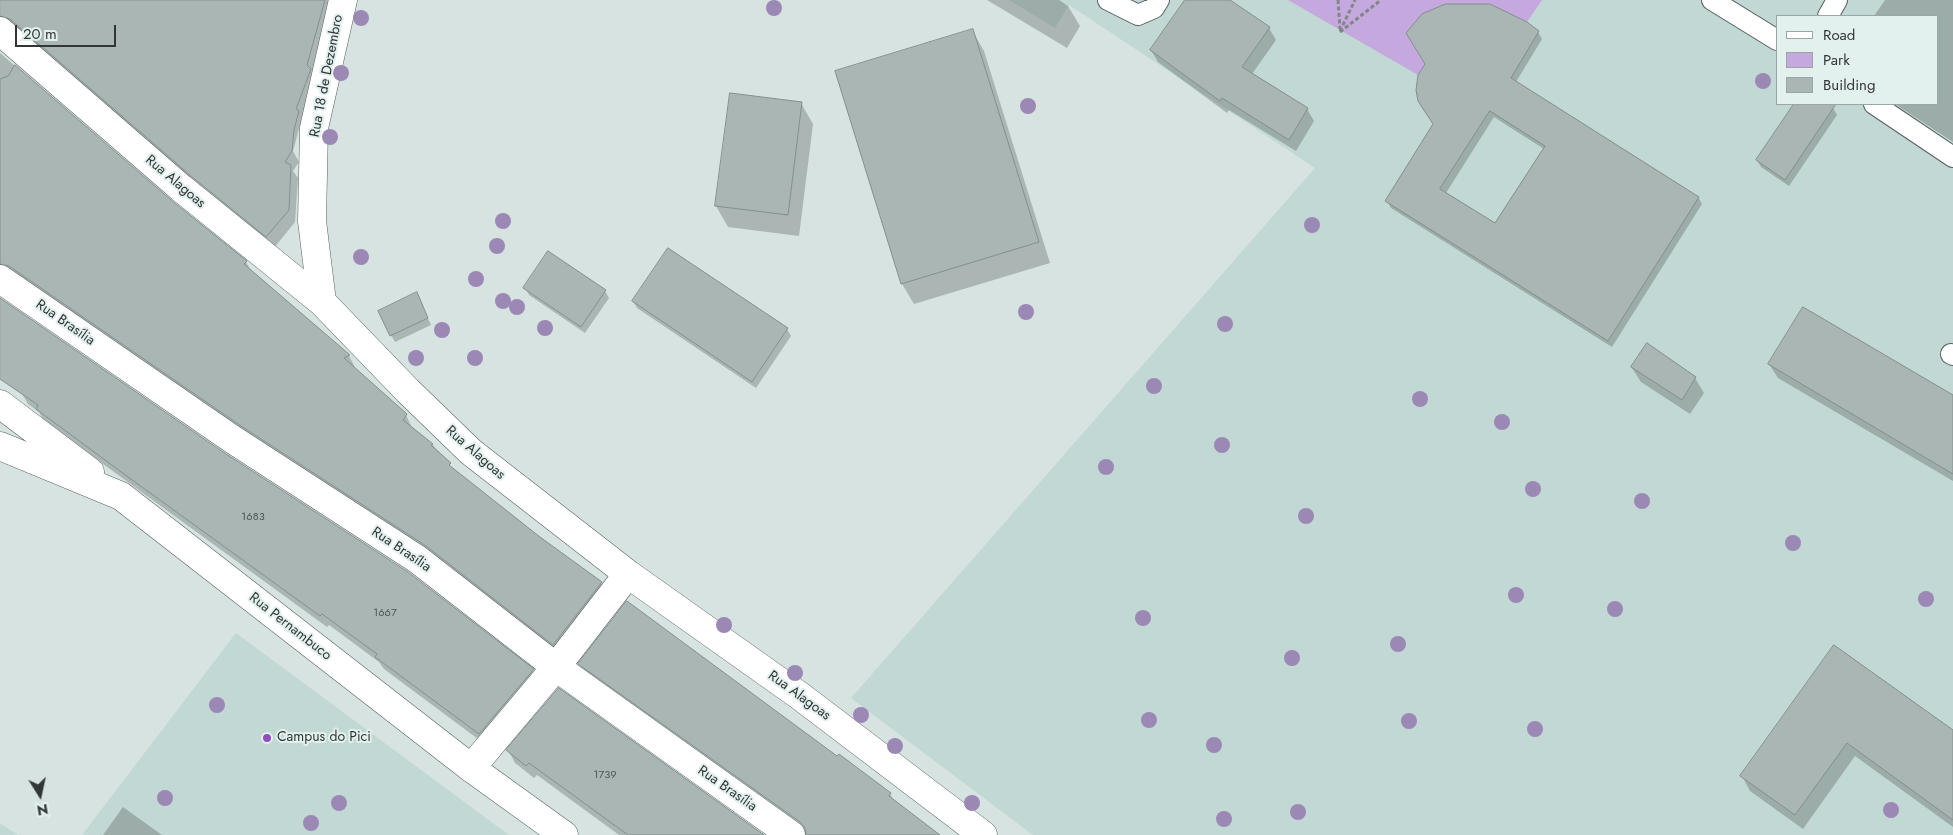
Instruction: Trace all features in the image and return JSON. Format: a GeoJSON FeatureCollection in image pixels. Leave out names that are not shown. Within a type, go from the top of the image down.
{"type":"FeatureCollection","features":[{"type":"Feature","properties":{"kind":"street","name":"Rua 18 de Dezembro"},"geometry":{"type":"LineString","coordinates":[[322,302],[312,221],[314,128],[343,0]]}},
{"type":"Feature","properties":{"kind":"street","name":"Rua Alagoas"},"geometry":{"type":"LineString","coordinates":[[0,31],[181,188],[322,302],[408,392],[472,452],[628,574],[800,696],[983,835]]}},
{"type":"Feature","properties":{"kind":"street","name":"Rua Brasília"},"geometry":{"type":"LineString","coordinates":[[0,278],[232,439],[417,560],[556,667],[791,835]]}},
{"type":"Feature","properties":{"kind":"street"},"geometry":{"type":"LineString","coordinates":[[0,404],[121,496]]}},
{"type":"Feature","properties":{"kind":"street","name":"Rua Pernambuco"},"geometry":{"type":"LineString","coordinates":[[0,446],[121,496],[472,768],[564,835]]}},
{"type":"Feature","properties":{"kind":"street"},"geometry":{"type":"LineString","coordinates":[[472,768],[556,667],[628,574]]}},
{"type":"Feature","properties":{"kind":"lane"},"geometry":{"type":"LineString","coordinates":[[1108,0],[1138,15],[1154,8],[1159,0]]}},
{"type":"Feature","properties":{"kind":"lane"},"geometry":{"type":"LineString","coordinates":[[1712,0],[1776,39]]}},
{"type":"Feature","properties":{"kind":"lane"},"geometry":{"type":"LineString","coordinates":[[1829,15],[1837,0]]}},
{"type":"Feature","properties":{"kind":"lane"},"geometry":{"type":"LineString","coordinates":[[1875,105],[1953,157]]}},
{"type":"Feature","properties":{"kind":"path"},"geometry":{"type":"LineString","coordinates":[[1338,0],[1340,32]]}},
{"type":"Feature","properties":{"kind":"path"},"geometry":{"type":"LineString","coordinates":[[1340,32],[1355,0]]}},
{"type":"Feature","properties":{"kind":"path"},"geometry":{"type":"LineString","coordinates":[[1340,32],[1381,0]]}},
{"type":"Feature","properties":{"kind":"shaded area"},"geometry":{"type":"Polygon","coordinates":[[[1009,0],[1953,0],[1953,835],[1033,835],[851,698],[1315,168],[1069,5],[1055,28],[1009,0]]]}},
{"type":"Feature","properties":{"kind":"shaded area","name":"Campus do Pici"},"geometry":{"type":"Polygon","coordinates":[[[236,633],[509,835],[82,835],[236,633]]]}},
{"type":"Feature","properties":{"kind":"shaded area"},"geometry":{"type":"Polygon","coordinates":[[[0,823],[18,835],[0,835],[0,823]]]}},
{"type":"Feature","properties":{"kind":"green space"},"geometry":{"type":"Polygon","coordinates":[[[1288,0],[1542,0],[1527,22],[1496,10],[1480,7],[1463,7],[1447,9],[1432,14],[1418,22],[1406,33],[1425,64],[1418,75],[1288,0]]]}},
{"type":"Feature","properties":{"kind":"building"},"geometry":{"type":"Polygon","coordinates":[[[0,0],[325,0],[307,65],[311,69],[296,109],[299,111],[294,130],[292,151],[285,162],[291,165],[289,210],[266,237],[191,176],[10,19],[0,16],[0,0]]]}},
{"type":"Feature","properties":{"kind":"building"},"geometry":{"type":"Polygon","coordinates":[[[1185,0],[1230,0],[1270,27],[1242,67],[1308,108],[1289,140],[1222,98],[1220,101],[1150,50],[1185,0]]]}},
{"type":"Feature","properties":{"kind":"building"},"geometry":{"type":"Polygon","coordinates":[[[1446,4],[1490,4],[1527,22],[1539,31],[1511,78],[1699,197],[1608,341],[1385,201],[1433,124],[1418,101],[1416,90],[1418,75],[1425,64],[1406,33],[1422,14],[1446,4]],[[1490,111],[1440,189],[1495,223],[1545,146],[1490,111]]]}},
{"type":"Feature","properties":{"kind":"building"},"geometry":{"type":"Polygon","coordinates":[[[973,29],[1039,242],[901,284],[835,71],[973,29]]]}},
{"type":"Feature","properties":{"kind":"building"},"geometry":{"type":"Polygon","coordinates":[[[15,65],[171,200],[247,261],[244,264],[350,355],[344,358],[407,414],[403,420],[433,444],[431,445],[451,463],[449,465],[540,537],[602,582],[553,645],[426,546],[241,426],[9,266],[0,264],[0,79],[8,76],[15,65]]]}},
{"type":"Feature","properties":{"kind":"building"},"geometry":{"type":"Polygon","coordinates":[[[730,93],[802,102],[788,215],[715,206],[730,93]]]}},
{"type":"Feature","properties":{"kind":"building"},"geometry":{"type":"Polygon","coordinates":[[[1793,105],[1835,105],[1785,180],[1756,160],[1793,105]]]}},
{"type":"Feature","properties":{"kind":"building"},"geometry":{"type":"Polygon","coordinates":[[[668,248],[788,328],[752,382],[632,301],[668,248]]]}},
{"type":"Feature","properties":{"kind":"building"},"geometry":{"type":"Polygon","coordinates":[[[548,251],[606,290],[581,327],[523,288],[548,251]]]}},
{"type":"Feature","properties":{"kind":"building"},"geometry":{"type":"Polygon","coordinates":[[[417,292],[428,318],[390,336],[378,311],[417,292]]]}},
{"type":"Feature","properties":{"kind":"building"},"geometry":{"type":"Polygon","coordinates":[[[0,298],[223,452],[408,572],[534,669],[479,734],[375,657],[377,654],[322,614],[320,616],[113,466],[36,409],[38,405],[0,379],[0,298]]]}},
{"type":"Feature","properties":{"kind":"building"},"geometry":{"type":"Polygon","coordinates":[[[1803,307],[1953,395],[1953,474],[1768,364],[1803,307]]]}},
{"type":"Feature","properties":{"kind":"building"},"geometry":{"type":"Polygon","coordinates":[[[1647,343],[1696,377],[1682,400],[1631,367],[1647,343]]]}},
{"type":"Feature","properties":{"kind":"building"},"geometry":{"type":"Polygon","coordinates":[[[627,601],[837,756],[839,754],[891,793],[889,796],[940,835],[806,835],[805,828],[800,822],[578,664],[627,601]]]}},
{"type":"Feature","properties":{"kind":"building"},"geometry":{"type":"Polygon","coordinates":[[[1834,645],[1953,730],[1953,820],[1847,743],[1795,815],[1740,776],[1834,645]]]}},
{"type":"Feature","properties":{"kind":"building"},"geometry":{"type":"Polygon","coordinates":[[[559,688],[764,835],[628,835],[529,763],[526,766],[506,750],[559,688]]]}},
{"type":"Feature","properties":{"kind":"place","name":"Campus do Pici"},"geometry":{"type":"Point","coordinates":[267,738]}}]}
